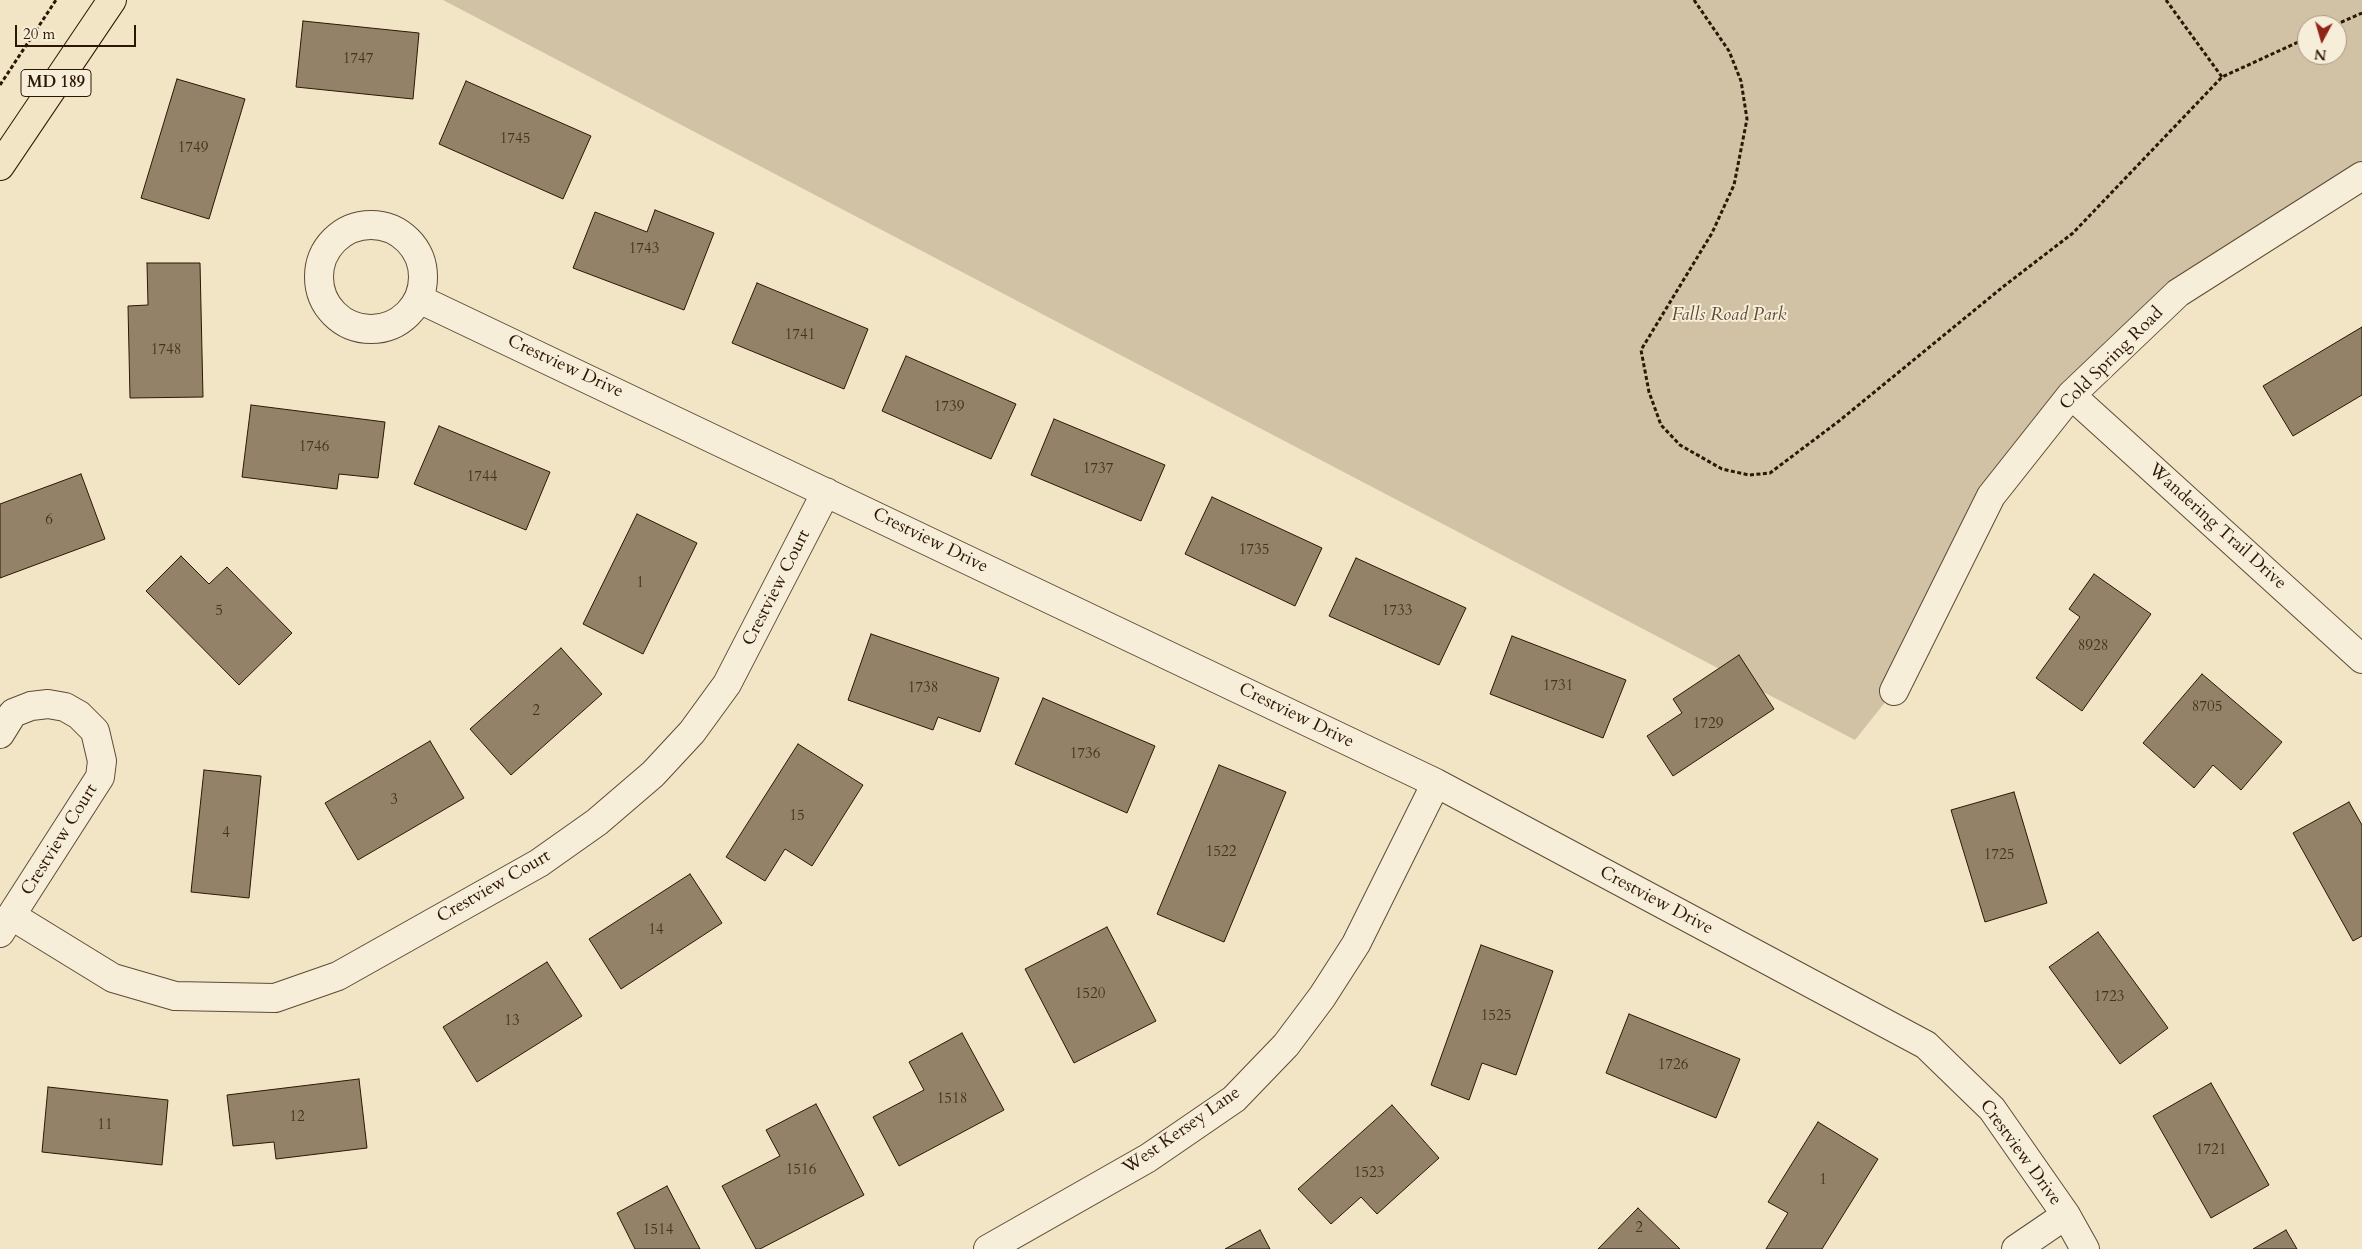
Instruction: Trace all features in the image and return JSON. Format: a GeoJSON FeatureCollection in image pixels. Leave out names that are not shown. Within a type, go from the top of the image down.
{"type":"FeatureCollection","features":[{"type":"Feature","properties":{"kind":"main road","name":"MD 189"},"geometry":{"type":"LineString","coordinates":[[0,166],[112,0]]}},
{"type":"Feature","properties":{"kind":"street","name":"Cold Spring Road"},"geometry":{"type":"LineString","coordinates":[[1894,691],[1991,496],[2071,395],[2178,293],[2362,176]]}},
{"type":"Feature","properties":{"kind":"street","name":"Crestview Drive"},"geometry":{"type":"LineString","coordinates":[[419,298],[1436,783],[1926,1045],[1992,1109],[2066,1215],[2085,1249]]}},
{"type":"Feature","properties":{"kind":"street","name":"Wandering Trail Drive"},"geometry":{"type":"LineString","coordinates":[[2071,395],[2362,659]]}},
{"type":"Feature","properties":{"kind":"street","name":"Crestview Court"},"geometry":{"type":"LineString","coordinates":[[0,734],[13,713],[31,706],[48,704],[65,707],[79,715],[95,731],[102,761],[100,777],[6,925],[114,978],[175,996],[275,998],[338,976],[539,863],[597,822],[653,774],[692,732],[727,684],[826,492]]}},
{"type":"Feature","properties":{"kind":"street","name":"West Kersey Lane"},"geometry":{"type":"LineString","coordinates":[[988,1249],[1148,1158],[1234,1099],[1241,1092],[1286,1045],[1322,997],[1356,944],[1436,783]]}},
{"type":"Feature","properties":{"kind":"street"},"geometry":{"type":"LineString","coordinates":[[2016,1249],[2066,1215]]}},
{"type":"Feature","properties":{"kind":"path"},"geometry":{"type":"LineString","coordinates":[[0,85],[56,0]]}},
{"type":"Feature","properties":{"kind":"path"},"geometry":{"type":"LineString","coordinates":[[1694,0],[1729,52],[1741,81],[1747,119],[1734,185],[1716,225],[1641,350],[1649,392],[1661,425],[1680,445],[1722,470],[1749,475],[1770,473],[1839,421],[2004,286],[2073,233],[2222,77],[2297,43]]}},
{"type":"Feature","properties":{"kind":"path"},"geometry":{"type":"LineString","coordinates":[[2166,0],[2222,77]]}},
{"type":"Feature","properties":{"kind":"path"},"geometry":{"type":"LineString","coordinates":[[2347,20],[2362,13]]}},
{"type":"Feature","properties":{"kind":"green space","name":"Falls Road Park"},"geometry":{"type":"Polygon","coordinates":[[[443,0],[2362,0],[2362,176],[2178,293],[1991,496],[1894,691],[1855,740],[443,0]]]}},
{"type":"Feature","properties":{"kind":"building"},"geometry":{"type":"Polygon","coordinates":[[[303,21],[419,33],[413,99],[296,87],[303,21]]]}},
{"type":"Feature","properties":{"kind":"building"},"geometry":{"type":"Polygon","coordinates":[[[177,79],[245,99],[209,219],[141,198],[177,79]]]}},
{"type":"Feature","properties":{"kind":"building"},"geometry":{"type":"Polygon","coordinates":[[[466,81],[591,136],[563,199],[439,144],[466,81]]]}},
{"type":"Feature","properties":{"kind":"building"},"geometry":{"type":"Polygon","coordinates":[[[655,210],[714,233],[684,310],[573,268],[595,212],[647,232],[655,210]]]}},
{"type":"Feature","properties":{"kind":"building"},"geometry":{"type":"Polygon","coordinates":[[[147,263],[200,263],[203,397],[130,398],[128,306],[148,305],[147,263]]]}},
{"type":"Feature","properties":{"kind":"building"},"geometry":{"type":"Polygon","coordinates":[[[757,283],[868,329],[844,389],[732,343],[757,283]]]}},
{"type":"Feature","properties":{"kind":"building"},"geometry":{"type":"Polygon","coordinates":[[[2362,327],[2362,395],[2293,436],[2263,386],[2362,327]]]}},
{"type":"Feature","properties":{"kind":"building"},"geometry":{"type":"Polygon","coordinates":[[[906,356],[1016,404],[991,459],[882,411],[906,356]]]}},
{"type":"Feature","properties":{"kind":"building"},"geometry":{"type":"Polygon","coordinates":[[[251,405],[385,422],[378,478],[339,474],[337,489],[242,477],[251,405]]]}},
{"type":"Feature","properties":{"kind":"building"},"geometry":{"type":"Polygon","coordinates":[[[1054,419],[1165,465],[1141,521],[1031,475],[1054,419]]]}},
{"type":"Feature","properties":{"kind":"building"},"geometry":{"type":"Polygon","coordinates":[[[439,426],[550,472],[526,530],[414,484],[439,426]]]}},
{"type":"Feature","properties":{"kind":"building"},"geometry":{"type":"Polygon","coordinates":[[[81,474],[105,539],[0,578],[0,504],[81,474]]]}},
{"type":"Feature","properties":{"kind":"building"},"geometry":{"type":"Polygon","coordinates":[[[1212,497],[1322,548],[1295,606],[1185,554],[1212,497]]]}},
{"type":"Feature","properties":{"kind":"building"},"geometry":{"type":"Polygon","coordinates":[[[637,514],[697,543],[643,654],[583,624],[637,514]]]}},
{"type":"Feature","properties":{"kind":"building"},"geometry":{"type":"Polygon","coordinates":[[[181,556],[209,584],[227,567],[292,633],[239,685],[146,591],[181,556]]]}},
{"type":"Feature","properties":{"kind":"building"},"geometry":{"type":"Polygon","coordinates":[[[1356,558],[1466,608],[1439,665],[1329,616],[1356,558]]]}},
{"type":"Feature","properties":{"kind":"building"},"geometry":{"type":"Polygon","coordinates":[[[2094,574],[2151,614],[2082,711],[2036,678],[2080,617],[2069,609],[2094,574]]]}},
{"type":"Feature","properties":{"kind":"building"},"geometry":{"type":"Polygon","coordinates":[[[871,634],[999,678],[980,732],[938,717],[933,730],[848,700],[871,634]]]}},
{"type":"Feature","properties":{"kind":"building"},"geometry":{"type":"Polygon","coordinates":[[[1512,636],[1626,680],[1603,738],[1490,694],[1512,636]]]}},
{"type":"Feature","properties":{"kind":"building"},"geometry":{"type":"Polygon","coordinates":[[[561,648],[602,694],[511,775],[470,729],[561,648]]]}},
{"type":"Feature","properties":{"kind":"building"},"geometry":{"type":"Polygon","coordinates":[[[1739,655],[1774,709],[1673,776],[1647,736],[1682,713],[1673,699],[1739,655]]]}},
{"type":"Feature","properties":{"kind":"building"},"geometry":{"type":"Polygon","coordinates":[[[2202,674],[2282,742],[2241,790],[2213,765],[2194,788],[2143,743],[2202,674]]]}},
{"type":"Feature","properties":{"kind":"building"},"geometry":{"type":"Polygon","coordinates":[[[1043,698],[1155,746],[1127,813],[1015,764],[1043,698]]]}},
{"type":"Feature","properties":{"kind":"building"},"geometry":{"type":"Polygon","coordinates":[[[430,741],[464,798],[358,860],[325,803],[430,741]]]}},
{"type":"Feature","properties":{"kind":"building"},"geometry":{"type":"Polygon","coordinates":[[[798,744],[863,785],[812,866],[785,849],[765,881],[726,857],[798,744]]]}},
{"type":"Feature","properties":{"kind":"building"},"geometry":{"type":"Polygon","coordinates":[[[1219,765],[1286,792],[1224,942],[1157,914],[1219,765]]]}},
{"type":"Feature","properties":{"kind":"building"},"geometry":{"type":"Polygon","coordinates":[[[204,770],[261,776],[249,898],[191,892],[204,770]]]}},
{"type":"Feature","properties":{"kind":"building"},"geometry":{"type":"Polygon","coordinates":[[[2014,792],[2047,903],[1985,922],[1951,810],[2014,792]]]}},
{"type":"Feature","properties":{"kind":"building"},"geometry":{"type":"Polygon","coordinates":[[[2349,802],[2362,825],[2362,936],[2353,941],[2293,833],[2349,802]]]}},
{"type":"Feature","properties":{"kind":"building"},"geometry":{"type":"Polygon","coordinates":[[[690,874],[722,923],[621,989],[589,939],[690,874]]]}},
{"type":"Feature","properties":{"kind":"building"},"geometry":{"type":"Polygon","coordinates":[[[1107,927],[1156,1021],[1074,1063],[1025,969],[1107,927]]]}},
{"type":"Feature","properties":{"kind":"building"},"geometry":{"type":"Polygon","coordinates":[[[2098,932],[2168,1028],[2120,1064],[2049,967],[2098,932]]]}},
{"type":"Feature","properties":{"kind":"building"},"geometry":{"type":"Polygon","coordinates":[[[1481,945],[1553,971],[1516,1075],[1482,1063],[1469,1100],[1431,1085],[1481,945]]]}},
{"type":"Feature","properties":{"kind":"building"},"geometry":{"type":"Polygon","coordinates":[[[547,962],[582,1016],[477,1082],[443,1027],[547,962]]]}},
{"type":"Feature","properties":{"kind":"building"},"geometry":{"type":"Polygon","coordinates":[[[1629,1014],[1740,1059],[1716,1118],[1606,1073],[1629,1014]]]}},
{"type":"Feature","properties":{"kind":"building"},"geometry":{"type":"Polygon","coordinates":[[[962,1033],[1004,1110],[899,1166],[873,1117],[924,1090],[909,1062],[962,1033]]]}},
{"type":"Feature","properties":{"kind":"building"},"geometry":{"type":"Polygon","coordinates":[[[359,1079],[367,1148],[276,1159],[274,1142],[233,1146],[227,1095],[359,1079]]]}},
{"type":"Feature","properties":{"kind":"building"},"geometry":{"type":"Polygon","coordinates":[[[2211,1083],[2269,1185],[2211,1218],[2153,1116],[2211,1083]]]}},
{"type":"Feature","properties":{"kind":"building"},"geometry":{"type":"Polygon","coordinates":[[[48,1087],[168,1100],[162,1165],[42,1152],[48,1087]]]}},
{"type":"Feature","properties":{"kind":"building"},"geometry":{"type":"Polygon","coordinates":[[[816,1104],[864,1195],[760,1249],[756,1249],[722,1186],[780,1156],[766,1130],[816,1104]]]}},
{"type":"Feature","properties":{"kind":"building"},"geometry":{"type":"Polygon","coordinates":[[[1392,1105],[1439,1158],[1377,1214],[1361,1197],[1331,1224],[1298,1189],[1392,1105]]]}},
{"type":"Feature","properties":{"kind":"building"},"geometry":{"type":"Polygon","coordinates":[[[1818,1122],[1878,1159],[1822,1249],[1766,1249],[1788,1213],[1768,1202],[1818,1122]]]}},
{"type":"Feature","properties":{"kind":"building"},"geometry":{"type":"Polygon","coordinates":[[[667,1186],[700,1249],[635,1249],[617,1213],[667,1186]]]}},
{"type":"Feature","properties":{"kind":"building"},"geometry":{"type":"Polygon","coordinates":[[[1638,1208],[1680,1249],[1598,1249],[1638,1208]]]}},
{"type":"Feature","properties":{"kind":"building"},"geometry":{"type":"Polygon","coordinates":[[[1260,1230],[1270,1249],[1225,1249],[1260,1230]]]}},
{"type":"Feature","properties":{"kind":"building"},"geometry":{"type":"Polygon","coordinates":[[[2286,1230],[2297,1249],[2253,1249],[2286,1230]]]}}]}
